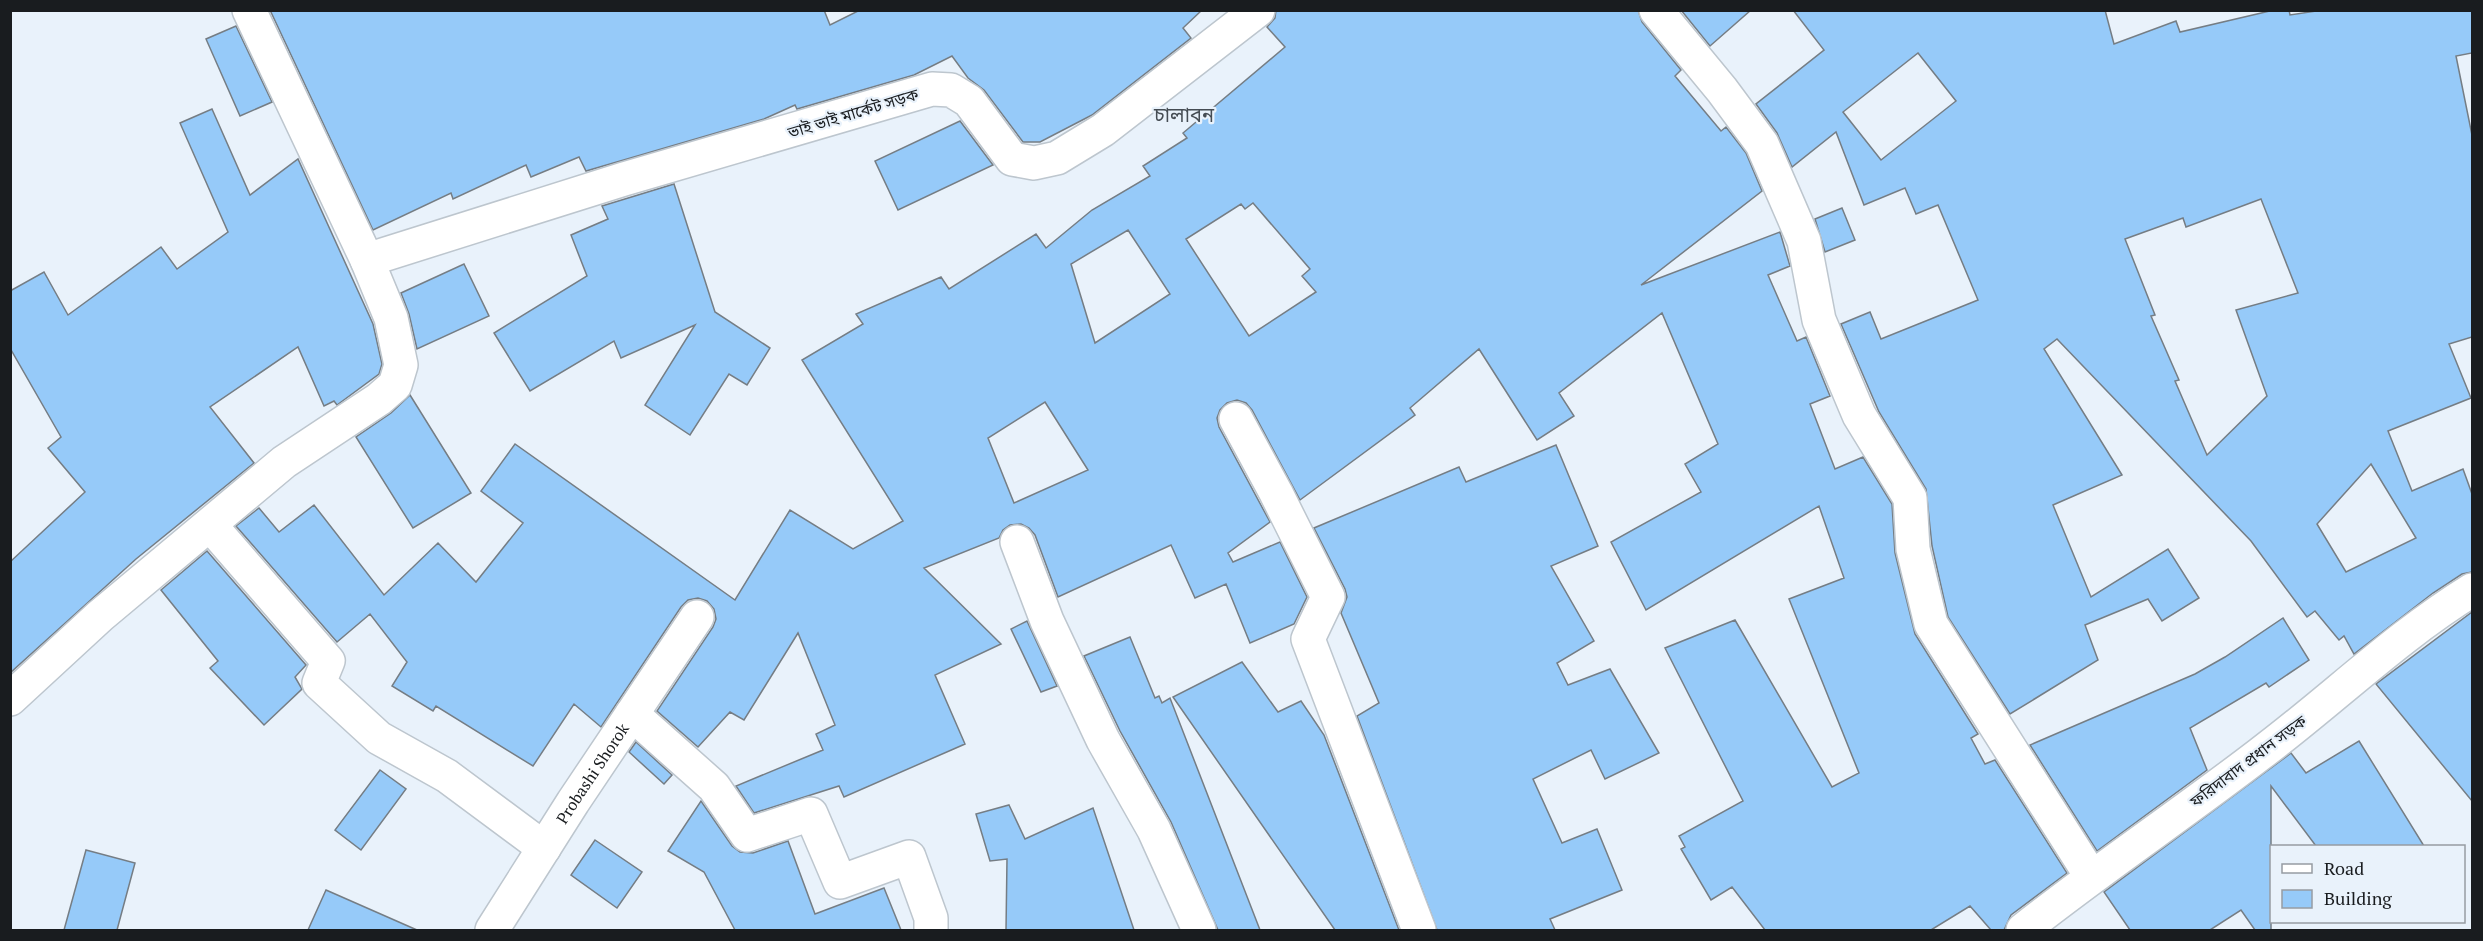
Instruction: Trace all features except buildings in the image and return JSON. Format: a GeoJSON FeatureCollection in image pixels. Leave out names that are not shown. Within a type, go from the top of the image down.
{"type":"FeatureCollection","features":[{"type":"Feature","properties":{"kind":"street"},"geometry":{"type":"LineString","coordinates":[[10,699],[100,616],[211,526],[284,462],[379,399],[395,385],[401,366],[393,327],[367,260],[249,10]]}},
{"type":"Feature","properties":{"kind":"street","name":"ভাই ভাই মার্কেট সড়ক"},"geometry":{"type":"LineString","coordinates":[[367,260],[624,179],[932,89],[951,90],[969,101],[1012,159],[1034,163],[1057,158],[1102,130],[1258,10]]}},
{"type":"Feature","properties":{"kind":"street"},"geometry":{"type":"LineString","coordinates":[[1656,10],[1722,90],[1762,144],[1804,241],[1819,320],[1859,416],[1910,498],[1913,549],[1931,624],[2091,876]]}},
{"type":"Feature","properties":{"kind":"street"},"geometry":{"type":"LineString","coordinates":[[1236,419],[1328,597],[1308,639],[1419,930]]}},
{"type":"Feature","properties":{"kind":"street"},"geometry":{"type":"LineString","coordinates":[[211,526],[328,661],[319,683],[379,738],[447,776],[544,848]]}},
{"type":"Feature","properties":{"kind":"street"},"geometry":{"type":"LineString","coordinates":[[1017,542],[1051,631],[1103,740],[1154,830],[1199,930]]}},
{"type":"Feature","properties":{"kind":"street","name":"ফরিদাবাদ প্রধান সড়ক"},"geometry":{"type":"LineString","coordinates":[[2023,930],[2091,876],[2260,754],[2430,616],[2472,590]]}},
{"type":"Feature","properties":{"kind":"street","name":"Probashi Shorok"},"geometry":{"type":"LineString","coordinates":[[492,930],[697,617]]}},
{"type":"Feature","properties":{"kind":"street"},"geometry":{"type":"LineString","coordinates":[[632,714],[714,787],[747,835],[811,814],[840,882],[909,857],[931,918],[931,930]]}},
{"type":"Feature","properties":{"kind":"district","name":"চালাবন"},"geometry":{"type":"Point","coordinates":[1184,114]}}]}
